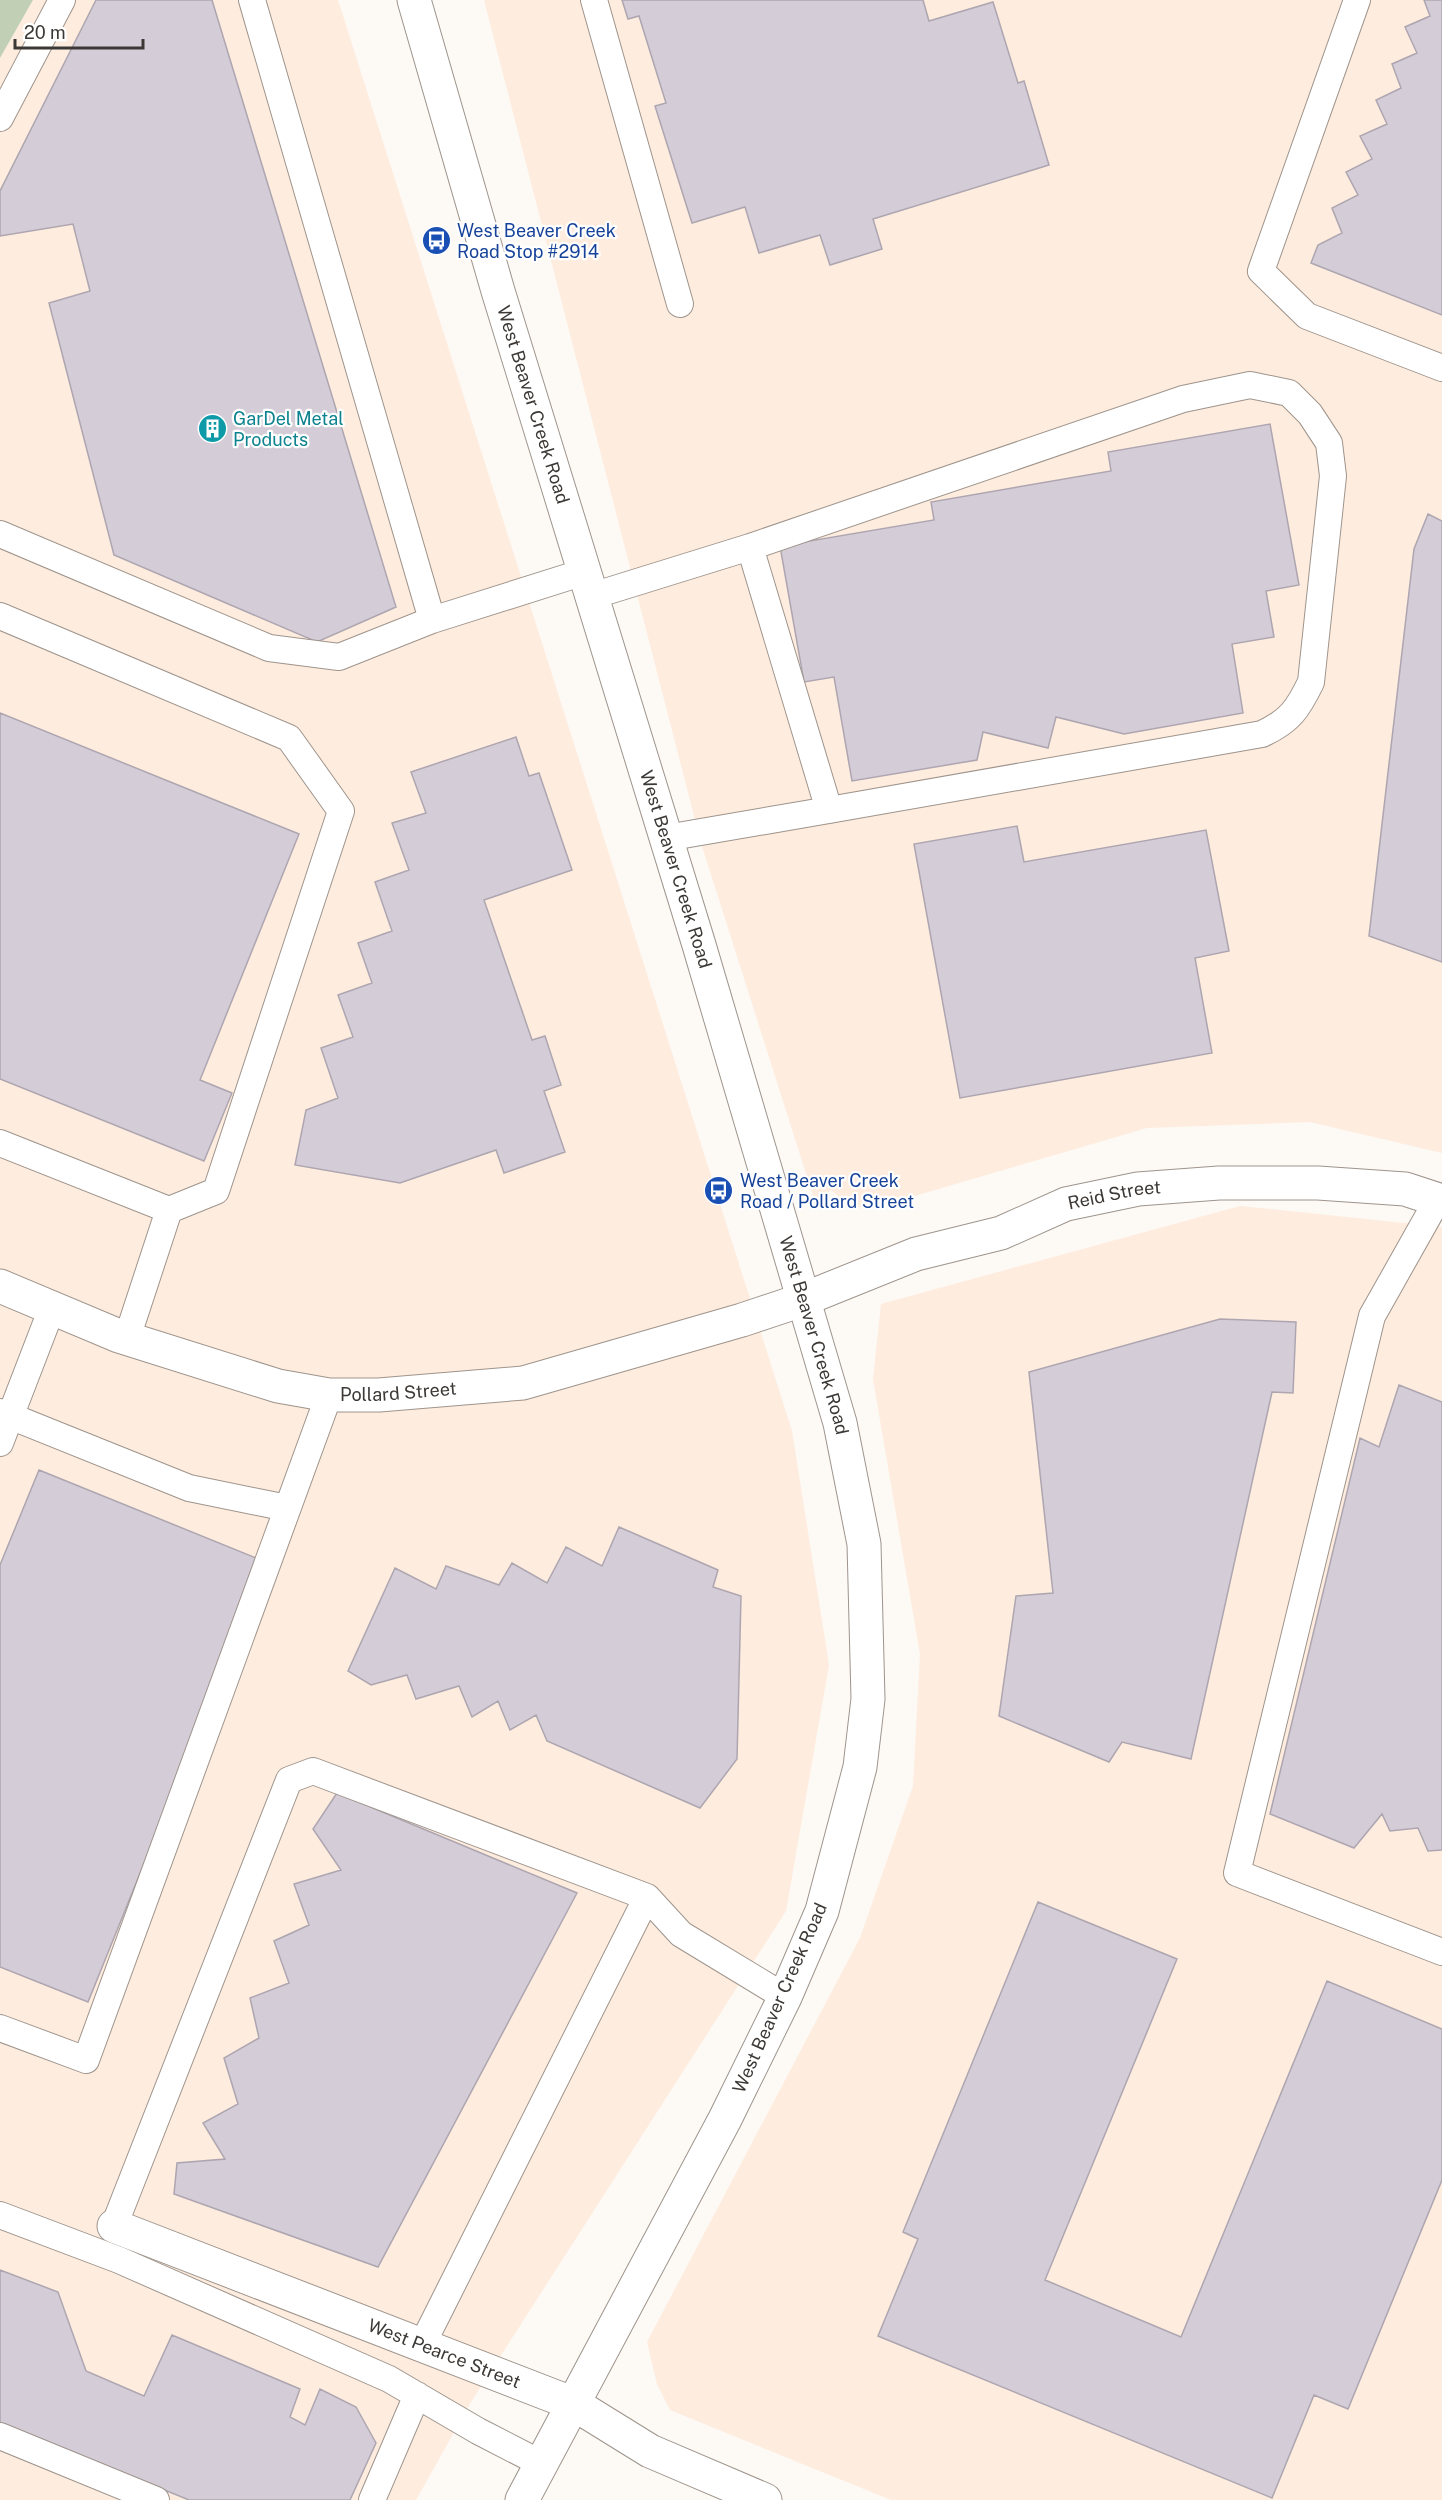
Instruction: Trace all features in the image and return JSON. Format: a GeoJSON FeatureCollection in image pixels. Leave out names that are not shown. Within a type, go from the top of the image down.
{"type":"FeatureCollection","features":[{"type":"Feature","properties":{"kind":"street","name":"West Beaver Creek Road"},"geometry":{"type":"LineString","coordinates":[[414,0],[498,291],[666,838],[840,1423],[864,1544],[868,1698],[860,1767],[822,1911],[785,1996],[721,2127],[522,2500]]}},
{"type":"Feature","properties":{"kind":"street","name":"Reid Street"},"geometry":{"type":"LineString","coordinates":[[802,1300],[916,1254],[1001,1233],[1066,1204],[1138,1189],[1219,1183],[1318,1183],[1405,1189],[1440,1200]]}},
{"type":"Feature","properties":{"kind":"street","name":"Pollard Street"},"geometry":{"type":"LineString","coordinates":[[0,1286],[128,1338],[278,1386],[329,1395],[379,1395],[523,1383],[742,1320],[802,1300]]}},
{"type":"Feature","properties":{"kind":"street","name":"West Pearce Street"},"geometry":{"type":"LineString","coordinates":[[114,2226],[574,2404],[650,2451],[765,2500]]}},
{"type":"Feature","properties":{"kind":"lane"},"geometry":{"type":"LineString","coordinates":[[0,118],[62,0]]}},
{"type":"Feature","properties":{"kind":"lane"},"geometry":{"type":"LineString","coordinates":[[252,0],[432,620]]}},
{"type":"Feature","properties":{"kind":"lane"},"geometry":{"type":"LineString","coordinates":[[594,0],[680,304]]}},
{"type":"Feature","properties":{"kind":"lane"},"geometry":{"type":"LineString","coordinates":[[1357,0],[1261,271],[1307,316],[1442,368]]}},
{"type":"Feature","properties":{"kind":"lane"},"geometry":{"type":"LineString","coordinates":[[0,534],[269,648],[339,657],[432,620],[750,547],[1183,399],[1250,385],[1289,393],[1310,414],[1329,442],[1333,476],[1311,682],[1300,704],[1284,724],[1262,734],[666,838]]}},
{"type":"Feature","properties":{"kind":"lane"},"geometry":{"type":"LineString","coordinates":[[750,547],[829,810]]}},
{"type":"Feature","properties":{"kind":"lane"},"geometry":{"type":"LineString","coordinates":[[0,616],[289,738],[340,811],[216,1191],[169,1210],[0,1143]]}},
{"type":"Feature","properties":{"kind":"lane"},"geometry":{"type":"LineString","coordinates":[[1440,1200],[1372,1316],[1237,1873],[1442,1952]]}},
{"type":"Feature","properties":{"kind":"lane"},"geometry":{"type":"LineString","coordinates":[[128,1338],[169,1210]]}},
{"type":"Feature","properties":{"kind":"lane"},"geometry":{"type":"LineString","coordinates":[[0,1443],[5,1414],[52,1308]]}},
{"type":"Feature","properties":{"kind":"lane"},"geometry":{"type":"LineString","coordinates":[[0,2028],[86,2060],[329,1395]]}},
{"type":"Feature","properties":{"kind":"lane"},"geometry":{"type":"LineString","coordinates":[[5,1414],[189,1488],[287,1508]]}},
{"type":"Feature","properties":{"kind":"lane"},"geometry":{"type":"LineString","coordinates":[[114,2226],[289,1780],[313,1772],[647,1897],[681,1934],[785,1996]]}},
{"type":"Feature","properties":{"kind":"lane"},"geometry":{"type":"LineString","coordinates":[[422,2345],[647,1897]]}},
{"type":"Feature","properties":{"kind":"lane"},"geometry":{"type":"LineString","coordinates":[[0,2215],[119,2260],[389,2379],[542,2463]]}},
{"type":"Feature","properties":{"kind":"lane"},"geometry":{"type":"LineString","coordinates":[[372,2500],[417,2395]]}},
{"type":"Feature","properties":{"kind":"lane"},"geometry":{"type":"LineString","coordinates":[[0,2436],[156,2500]]}},
{"type":"Feature","properties":{"kind":"shaded area"},"geometry":{"type":"Polygon","coordinates":[[[33,0],[338,0],[792,1431],[829,1665],[786,1911],[471,2402],[416,2500],[0,2500],[0,58],[33,0]]]}},
{"type":"Feature","properties":{"kind":"shaded area"},"geometry":{"type":"Polygon","coordinates":[[[484,0],[1442,0],[1442,1153],[1310,1122],[1147,1128],[870,1209],[850,1205],[831,1190],[816,1205],[701,843],[484,0]]]}},
{"type":"Feature","properties":{"kind":"shaded area"},"geometry":{"type":"Polygon","coordinates":[[[1240,1206],[1442,1227],[1442,2500],[891,2500],[670,2410],[657,2384],[647,2342],[860,1938],[913,1786],[920,1654],[873,1379],[881,1304],[1240,1206]]]}},
{"type":"Feature","properties":{"kind":"green space"},"geometry":{"type":"Polygon","coordinates":[[[0,0],[33,0],[0,58],[0,0]]]}},
{"type":"Feature","properties":{"kind":"building","name":"GarDel Metal Products"},"geometry":{"type":"Polygon","coordinates":[[[96,0],[212,0],[396,607],[317,642],[114,555],[49,303],[90,291],[73,224],[0,236],[0,191],[96,0]]]}},
{"type":"Feature","properties":{"kind":"building"},"geometry":{"type":"Polygon","coordinates":[[[622,0],[923,0],[929,21],[993,2],[1018,83],[1024,81],[1049,165],[873,219],[882,249],[830,265],[820,235],[759,253],[745,207],[692,223],[655,106],[666,103],[639,16],[628,19],[622,0]]]}},
{"type":"Feature","properties":{"kind":"building"},"geometry":{"type":"Polygon","coordinates":[[[1424,0],[1442,0],[1442,315],[1311,263],[1318,245],[1342,233],[1332,208],[1358,195],[1346,172],[1372,159],[1360,136],[1387,124],[1376,100],[1401,88],[1392,64],[1417,53],[1405,27],[1430,16],[1424,0]]]}},
{"type":"Feature","properties":{"kind":"building"},"geometry":{"type":"Polygon","coordinates":[[[1270,424],[1299,585],[1266,591],[1274,637],[1232,644],[1243,713],[1124,734],[1056,717],[1048,748],[983,732],[977,760],[852,781],[834,677],[804,682],[780,546],[934,520],[931,502],[1111,471],[1108,452],[1270,424]]]}},
{"type":"Feature","properties":{"kind":"building"},"geometry":{"type":"Polygon","coordinates":[[[1428,514],[1442,521],[1442,962],[1369,936],[1414,549],[1428,514]]]}},
{"type":"Feature","properties":{"kind":"building"},"geometry":{"type":"Polygon","coordinates":[[[0,713],[299,834],[200,1080],[232,1093],[204,1161],[0,1079],[0,713]]]}},
{"type":"Feature","properties":{"kind":"building"},"geometry":{"type":"Polygon","coordinates":[[[516,737],[529,776],[539,773],[572,870],[484,900],[532,1040],[545,1036],[561,1085],[544,1091],[565,1152],[504,1173],[496,1150],[400,1183],[295,1165],[306,1110],[338,1098],[321,1048],[353,1037],[338,995],[372,983],[358,943],[392,931],[375,882],[409,870],[392,823],[426,813],[411,772],[516,737]]]}},
{"type":"Feature","properties":{"kind":"building"},"geometry":{"type":"Polygon","coordinates":[[[1017,826],[1024,862],[1206,830],[1229,951],[1195,958],[1212,1053],[960,1098],[914,844],[1017,826]]]}},
{"type":"Feature","properties":{"kind":"building"},"geometry":{"type":"Polygon","coordinates":[[[1220,1319],[1296,1322],[1293,1393],[1272,1392],[1191,1759],[1122,1742],[1109,1762],[999,1716],[1016,1596],[1053,1593],[1029,1372],[1220,1319]]]}},
{"type":"Feature","properties":{"kind":"building"},"geometry":{"type":"Polygon","coordinates":[[[1399,1385],[1442,1402],[1442,1850],[1428,1851],[1418,1828],[1390,1831],[1382,1814],[1354,1848],[1270,1814],[1360,1438],[1379,1447],[1399,1385]]]}},
{"type":"Feature","properties":{"kind":"building"},"geometry":{"type":"Polygon","coordinates":[[[39,1470],[266,1562],[88,2002],[0,1967],[0,1565],[39,1470]]]}},
{"type":"Feature","properties":{"kind":"building"},"geometry":{"type":"Polygon","coordinates":[[[619,1527],[718,1570],[713,1587],[741,1596],[737,1759],[700,1808],[547,1741],[536,1715],[510,1730],[498,1701],[472,1717],[459,1686],[416,1699],[407,1675],[371,1685],[348,1671],[395,1568],[436,1589],[446,1566],[499,1585],[512,1563],[547,1583],[566,1547],[602,1566],[619,1527]]]}},
{"type":"Feature","properties":{"kind":"building"},"geometry":{"type":"Polygon","coordinates":[[[337,1793],[577,1893],[378,2267],[174,2194],[177,2163],[225,2159],[203,2123],[238,2104],[224,2058],[259,2038],[250,1998],[289,1983],[274,1941],[309,1925],[294,1884],[341,1870],[313,1829],[337,1793]]]}},
{"type":"Feature","properties":{"kind":"building"},"geometry":{"type":"Polygon","coordinates":[[[1038,1902],[1177,1959],[1045,2280],[1181,2337],[1327,1981],[1442,2029],[1442,2180],[1348,2409],[1314,2395],[1272,2498],[878,2336],[918,2239],[903,2232],[1038,1902]]]}},
{"type":"Feature","properties":{"kind":"building"},"geometry":{"type":"Polygon","coordinates":[[[0,2270],[58,2292],[86,2371],[144,2396],[172,2335],[300,2389],[290,2417],[305,2425],[320,2389],[356,2407],[376,2443],[350,2500],[189,2500],[0,2423],[0,2270]]]}},
{"type":"Feature","properties":{"kind":"place","name":"West Beaver Creek Road Stop #2914"},"geometry":{"type":"Point","coordinates":[436,241]}},
{"type":"Feature","properties":{"kind":"place","name":"GarDel Metal Products"},"geometry":{"type":"Point","coordinates":[212,429]}},
{"type":"Feature","properties":{"kind":"place","name":"West Beaver Creek Road / Pollard Street"},"geometry":{"type":"Point","coordinates":[719,1191]}}]}
